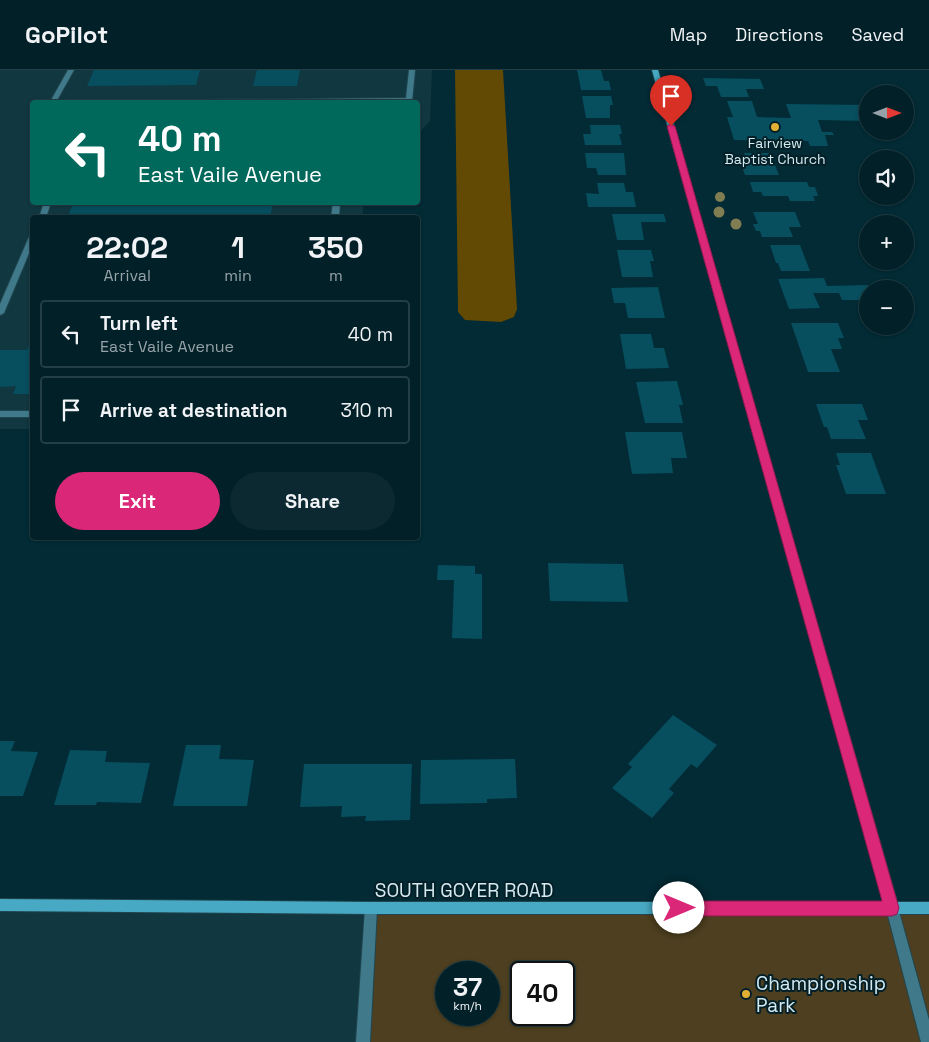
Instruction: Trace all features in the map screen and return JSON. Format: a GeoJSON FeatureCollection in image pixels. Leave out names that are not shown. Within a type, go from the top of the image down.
{"type":"FeatureCollection","features":[{"type":"Feature","properties":{"kind":"street"},"geometry":{"type":"LineString","coordinates":[[54,100],[71,70]]}},
{"type":"Feature","properties":{"kind":"street"},"geometry":{"type":"LineString","coordinates":[[410,100],[412,70]]}},
{"type":"Feature","properties":{"kind":"street"},"geometry":{"type":"LineString","coordinates":[[655,70],[892,908],[928,1042]]}},
{"type":"Feature","properties":{"kind":"street"},"geometry":{"type":"LineString","coordinates":[[0,313],[30,244]]}},
{"type":"Feature","properties":{"kind":"street"},"geometry":{"type":"LineString","coordinates":[[0,414],[30,414]]}},
{"type":"Feature","properties":{"kind":"street","name":"SOUTH GOYER ROAD"},"geometry":{"type":"LineString","coordinates":[[0,905],[370,908],[929,908]]}},
{"type":"Feature","properties":{"kind":"street"},"geometry":{"type":"LineString","coordinates":[[363,1042],[370,908]]}},
{"type":"Feature","properties":{"kind":"shaded area"},"geometry":{"type":"Polygon","coordinates":[[[0,70],[432,70],[430,121],[420,132],[420,100],[30,100],[30,205],[364,205],[362,215],[30,215],[30,429],[0,429],[0,70]]]}},
{"type":"Feature","properties":{"kind":"shaded area"},"geometry":{"type":"Polygon","coordinates":[[[455,70],[503,70],[517,309],[514,317],[501,322],[465,320],[458,312],[455,70]]]}},
{"type":"Feature","properties":{"kind":"shaded area"},"geometry":{"type":"Polygon","coordinates":[[[0,905],[371,908],[363,1042],[0,1042],[0,905]]]}},
{"type":"Feature","properties":{"kind":"shaded area","name":"Championship Park"},"geometry":{"type":"Polygon","coordinates":[[[371,908],[929,908],[929,1042],[363,1042],[371,908]]]}},
{"type":"Feature","properties":{"kind":"building"},"geometry":{"type":"Polygon","coordinates":[[[94,70],[200,70],[196,85],[87,86],[94,70]]]}},
{"type":"Feature","properties":{"kind":"building"},"geometry":{"type":"Polygon","coordinates":[[[257,70],[300,70],[297,86],[253,86],[257,70]]]}},
{"type":"Feature","properties":{"kind":"building"},"geometry":{"type":"Polygon","coordinates":[[[577,70],[601,70],[604,81],[609,81],[611,90],[581,90],[577,70]]]}},
{"type":"Feature","properties":{"kind":"building"},"geometry":{"type":"Polygon","coordinates":[[[703,78],[760,79],[764,89],[746,89],[749,97],[721,97],[717,86],[706,86],[703,78]]]}},
{"type":"Feature","properties":{"kind":"building"},"geometry":{"type":"Polygon","coordinates":[[[582,96],[611,96],[613,105],[610,105],[610,118],[586,118],[582,96]]]}},
{"type":"Feature","properties":{"kind":"building","name":"Fairview Baptist Church"},"geometry":{"type":"Polygon","coordinates":[[[727,101],[752,101],[757,117],[791,118],[786,104],[859,105],[859,121],[818,120],[822,132],[832,132],[834,135],[825,135],[828,146],[810,146],[808,141],[734,140],[727,117],[733,117],[727,101]]]}},
{"type":"Feature","properties":{"kind":"building"},"geometry":{"type":"Polygon","coordinates":[[[590,125],[620,125],[622,134],[619,134],[622,145],[585,145],[583,134],[591,134],[590,125]]]}},
{"type":"Feature","properties":{"kind":"building"},"geometry":{"type":"Polygon","coordinates":[[[585,153],[624,153],[626,175],[598,175],[596,168],[587,168],[585,153]]]}},
{"type":"Feature","properties":{"kind":"building"},"geometry":{"type":"Polygon","coordinates":[[[744,153],[770,153],[779,175],[745,175],[741,164],[748,164],[744,153]]]}},
{"type":"Feature","properties":{"kind":"building"},"geometry":{"type":"Polygon","coordinates":[[[750,182],[807,182],[809,187],[815,187],[818,196],[813,196],[815,201],[790,201],[788,196],[763,196],[761,192],[753,192],[750,182]]]}},
{"type":"Feature","properties":{"kind":"building"},"geometry":{"type":"Polygon","coordinates":[[[597,183],[624,183],[626,192],[633,192],[636,207],[588,207],[586,193],[599,194],[597,183]]]}},
{"type":"Feature","properties":{"kind":"building"},"geometry":{"type":"Polygon","coordinates":[[[73,205],[272,205],[271,215],[68,215],[73,205]]]}},
{"type":"Feature","properties":{"kind":"building"},"geometry":{"type":"Polygon","coordinates":[[[753,212],[795,212],[801,227],[789,227],[793,237],[762,237],[760,231],[756,231],[753,224],[758,224],[753,212]]]}},
{"type":"Feature","properties":{"kind":"building"},"geometry":{"type":"Polygon","coordinates":[[[612,214],[664,214],[666,222],[641,222],[644,240],[617,240],[612,214]]]}},
{"type":"Feature","properties":{"kind":"building"},"geometry":{"type":"Polygon","coordinates":[[[770,245],[800,245],[810,271],[781,271],[770,245]]]}},
{"type":"Feature","properties":{"kind":"building"},"geometry":{"type":"Polygon","coordinates":[[[617,250],[651,250],[654,261],[650,261],[653,277],[622,277],[617,250]]]}},
{"type":"Feature","properties":{"kind":"building"},"geometry":{"type":"Polygon","coordinates":[[[824,278],[827,286],[859,285],[859,300],[842,300],[839,293],[813,293],[820,308],[789,309],[778,279],[824,278]]]}},
{"type":"Feature","properties":{"kind":"building"},"geometry":{"type":"Polygon","coordinates":[[[658,287],[665,318],[628,318],[625,303],[614,303],[611,288],[658,287]]]}},
{"type":"Feature","properties":{"kind":"building"},"geometry":{"type":"Polygon","coordinates":[[[791,323],[838,323],[844,338],[838,338],[842,349],[831,349],[840,372],[808,372],[791,323]]]}},
{"type":"Feature","properties":{"kind":"building"},"geometry":{"type":"Polygon","coordinates":[[[620,334],[651,334],[654,348],[664,348],[669,368],[626,369],[620,334]]]}},
{"type":"Feature","properties":{"kind":"building"},"geometry":{"type":"Polygon","coordinates":[[[30,343],[30,394],[13,394],[16,386],[0,387],[0,350],[27,350],[30,343]]]}},
{"type":"Feature","properties":{"kind":"building"},"geometry":{"type":"Polygon","coordinates":[[[677,381],[683,405],[679,405],[683,423],[645,423],[636,382],[677,381]]]}},
{"type":"Feature","properties":{"kind":"building"},"geometry":{"type":"Polygon","coordinates":[[[816,404],[862,404],[868,420],[858,420],[866,439],[831,439],[827,427],[824,427],[816,404]]]}},
{"type":"Feature","properties":{"kind":"building"},"geometry":{"type":"Polygon","coordinates":[[[625,432],[682,432],[687,458],[671,458],[673,473],[632,474],[625,432]]]}},
{"type":"Feature","properties":{"kind":"building"},"geometry":{"type":"Polygon","coordinates":[[[836,453],[871,453],[886,494],[846,494],[836,465],[840,465],[836,453]]]}},
{"type":"Feature","properties":{"kind":"building"},"geometry":{"type":"Polygon","coordinates":[[[548,563],[623,564],[628,602],[550,601],[548,563]]]}},
{"type":"Feature","properties":{"kind":"building"},"geometry":{"type":"Polygon","coordinates":[[[438,565],[475,566],[475,574],[482,574],[482,639],[452,638],[454,580],[437,580],[438,565]]]}},
{"type":"Feature","properties":{"kind":"building"},"geometry":{"type":"Polygon","coordinates":[[[673,715],[717,745],[697,768],[691,764],[669,789],[674,793],[652,818],[612,788],[632,767],[628,764],[673,715]]]}},
{"type":"Feature","properties":{"kind":"building"},"geometry":{"type":"Polygon","coordinates":[[[0,741],[15,741],[11,751],[38,752],[23,796],[0,796],[0,741]]]}},
{"type":"Feature","properties":{"kind":"building"},"geometry":{"type":"Polygon","coordinates":[[[186,745],[221,745],[219,759],[254,760],[247,806],[173,806],[186,745]]]}},
{"type":"Feature","properties":{"kind":"building"},"geometry":{"type":"Polygon","coordinates":[[[70,750],[107,751],[105,762],[150,763],[141,803],[97,802],[96,805],[54,805],[70,750]]]}},
{"type":"Feature","properties":{"kind":"building"},"geometry":{"type":"Polygon","coordinates":[[[515,759],[517,798],[487,799],[487,803],[420,804],[421,760],[515,759]]]}},
{"type":"Feature","properties":{"kind":"building"},"geometry":{"type":"Polygon","coordinates":[[[304,764],[412,764],[410,820],[365,821],[366,816],[341,817],[342,806],[300,807],[304,764]]]}},
{"type":"Feature","properties":{"kind":"place","name":"Fairview Baptist Church"},"geometry":{"type":"Point","coordinates":[775,127]}},
{"type":"Feature","properties":{"kind":"place","name":"Championship Park"},"geometry":{"type":"Point","coordinates":[746,994]}},
{"type":"Feature","properties":{"kind":"route"},"geometry":{"type":"LineString","coordinates":[[671,126],[892,908],[679,908]]}}]}
